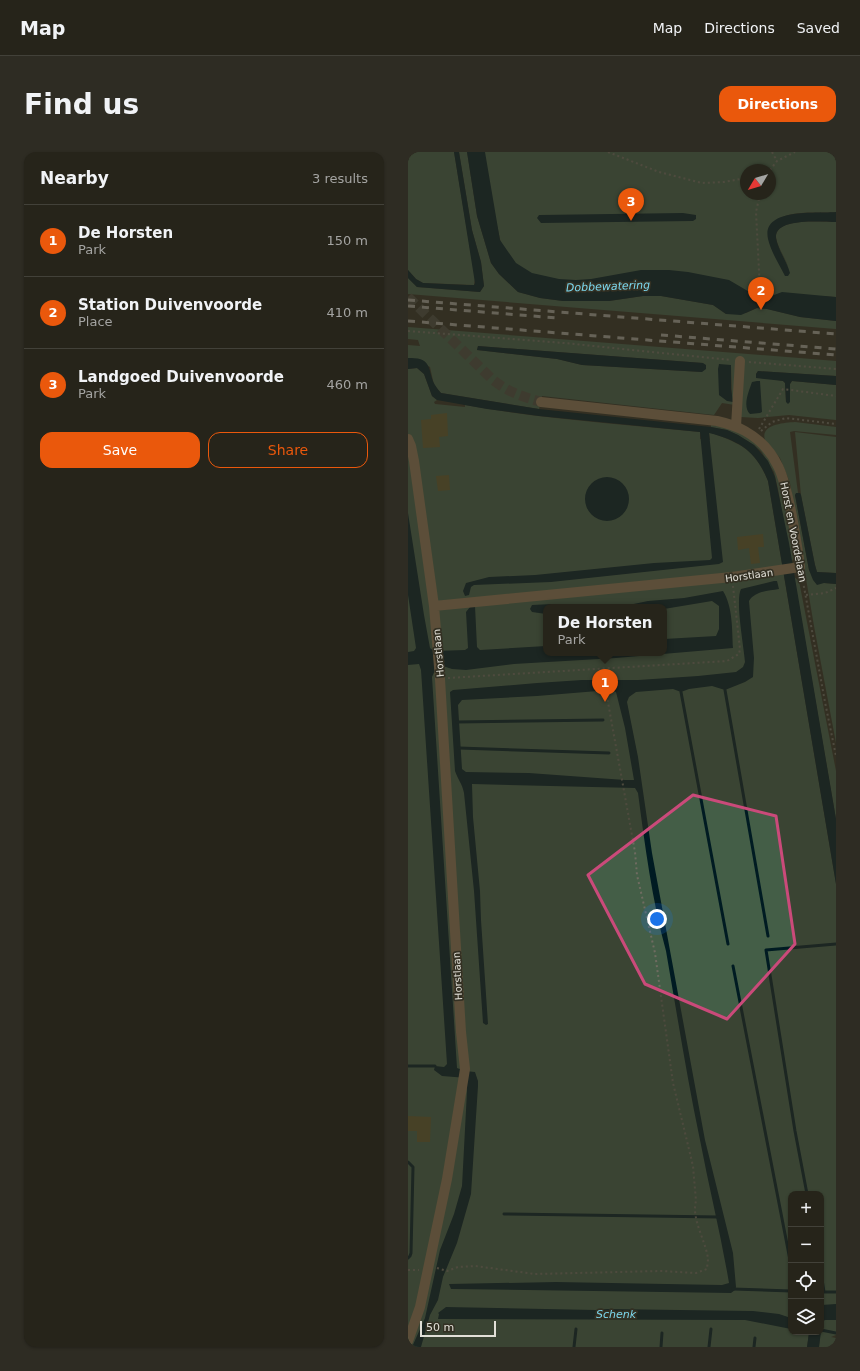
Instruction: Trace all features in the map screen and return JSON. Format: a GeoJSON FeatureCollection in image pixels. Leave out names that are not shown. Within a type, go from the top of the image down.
{"type":"FeatureCollection","features":[{"type":"Feature","properties":{"kind":"street"},"geometry":{"type":"LineString","coordinates":[[736,426],[740,361]]}},
{"type":"Feature","properties":{"kind":"street","name":"Horst en Voordelaan"},"geometry":{"type":"LineString","coordinates":[[541,402],[716,421],[736,426],[755,437],[774,458],[786,485],[799,568]]}},
{"type":"Feature","properties":{"kind":"street","name":"Horstlaan"},"geometry":{"type":"LineString","coordinates":[[408,439],[414,462],[434,606],[438,650],[464,1074],[444,1194],[420,1307],[408,1341]]}},
{"type":"Feature","properties":{"kind":"street","name":"Horstlaan"},"geometry":{"type":"LineString","coordinates":[[434,606],[732,577],[799,568]]}},
{"type":"Feature","properties":{"kind":"path"},"geometry":{"type":"LineString","coordinates":[[608,152],[659,172],[702,183],[724,182],[740,179]]}},
{"type":"Feature","properties":{"kind":"path"},"geometry":{"type":"LineString","coordinates":[[772,152],[777,161]]}},
{"type":"Feature","properties":{"kind":"path"},"geometry":{"type":"LineString","coordinates":[[775,164],[777,161],[795,152]]}},
{"type":"Feature","properties":{"kind":"path"},"geometry":{"type":"LineString","coordinates":[[759,200],[756,212],[761,310]]}},
{"type":"Feature","properties":{"kind":"path"},"geometry":{"type":"LineString","coordinates":[[408,331],[564,343],[836,369]]}},
{"type":"Feature","properties":{"kind":"path"},"geometry":{"type":"LineString","coordinates":[[755,437],[783,389],[836,396]]}},
{"type":"Feature","properties":{"kind":"path"},"geometry":{"type":"LineString","coordinates":[[755,437],[772,422],[786,418],[836,424]]}},
{"type":"Feature","properties":{"kind":"path","name":"Horst en Voordelaan"},"geometry":{"type":"LineString","coordinates":[[799,568],[806,595],[836,756]]}},
{"type":"Feature","properties":{"kind":"path"},"geometry":{"type":"LineString","coordinates":[[440,679],[726,661],[739,654],[740,649],[732,577]]}},
{"type":"Feature","properties":{"kind":"path"},"geometry":{"type":"LineString","coordinates":[[806,595],[825,593],[836,588]]}},
{"type":"Feature","properties":{"kind":"path"},"geometry":{"type":"LineString","coordinates":[[435,1268],[448,1271],[458,1267],[475,1266],[535,1274],[661,1271],[696,1273],[707,1269],[708,1258],[694,1206],[696,1201],[693,1166],[674,1083],[655,953],[637,875],[635,852],[617,746],[602,669]]}},
{"type":"Feature","properties":{"kind":"highlighted area"},"geometry":{"type":"Polygon","coordinates":[[[693,795],[776,816],[795,944],[727,1019],[645,984],[588,875],[693,795]]]}},
{"type":"Feature","properties":{"kind":"green space"},"geometry":{"type":"Polygon","coordinates":[[[408,152],[454,152],[475,278],[474,285],[423,283],[416,279],[408,270],[408,152]]]}},
{"type":"Feature","properties":{"kind":"green space"},"geometry":{"type":"Polygon","coordinates":[[[459,152],[467,152],[477,216],[491,263],[499,274],[518,292],[540,298],[563,301],[609,301],[643,296],[661,296],[713,305],[726,314],[746,313],[757,308],[800,317],[836,321],[836,329],[408,294],[408,278],[417,287],[480,292],[484,286],[481,262],[472,230],[459,152]]]}},
{"type":"Feature","properties":{"kind":"green space"},"geometry":{"type":"Polygon","coordinates":[[[480,152],[836,152],[836,212],[790,214],[781,217],[774,222],[769,229],[788,266],[776,239],[778,230],[792,223],[812,221],[836,222],[836,297],[820,296],[787,301],[544,288],[506,265],[480,152]]]}},
{"type":"Feature","properties":{"kind":"green space"},"geometry":{"type":"Polygon","coordinates":[[[408,327],[836,361],[836,376],[758,371],[756,376],[783,381],[785,383],[786,402],[790,402],[790,384],[792,381],[836,385],[836,420],[789,415],[758,418],[741,417],[735,405],[722,403],[714,415],[542,396],[539,409],[441,393],[434,385],[430,367],[412,358],[408,358],[408,345],[420,346],[418,340],[408,339],[408,327]],[[478,346],[477,350],[557,359],[582,365],[702,372],[703,363],[478,346]],[[731,366],[719,395],[732,399],[731,366]]]}},
{"type":"Feature","properties":{"kind":"green space"},"geometry":{"type":"Polygon","coordinates":[[[417,368],[424,374],[432,396],[437,400],[434,402],[435,404],[465,407],[465,405],[552,418],[700,432],[700,439],[710,440],[709,432],[738,444],[752,454],[763,470],[768,481],[836,884],[836,1335],[831,1337],[836,1338],[836,1347],[819,1347],[820,1335],[824,1335],[824,1191],[788,1191],[788,1335],[809,1335],[807,1347],[408,1347],[408,369],[417,368]]]}},
{"type":"Feature","properties":{"kind":"green space"},"geometry":{"type":"Polygon","coordinates":[[[795,422],[836,427],[836,435],[794,431],[790,432],[798,493],[795,495],[809,570],[824,583],[836,584],[836,743],[814,626],[790,483],[780,458],[765,440],[764,435],[769,428],[774,425],[795,422]]]}},
{"type":"Feature","properties":{"kind":"green space"},"geometry":{"type":"Polygon","coordinates":[[[711,425],[732,429],[750,438],[763,450],[773,465],[780,482],[789,520],[795,557],[791,562],[774,472],[761,451],[754,445],[738,435],[727,430],[711,427],[711,425]]]}},
{"type":"Feature","properties":{"kind":"green space"},"geometry":{"type":"Polygon","coordinates":[[[795,432],[836,437],[836,573],[817,572],[801,495],[795,432]]]}},
{"type":"Feature","properties":{"kind":"green space"},"geometry":{"type":"Polygon","coordinates":[[[794,577],[799,581],[836,771],[836,819],[794,577]]]}},
{"type":"Feature","properties":{"kind":"water"},"geometry":{"type":"Polygon","coordinates":[[[454,152],[459,152],[472,230],[481,262],[484,286],[480,292],[417,287],[408,278],[408,270],[416,279],[423,283],[474,285],[475,283],[454,152]]]}},
{"type":"Feature","properties":{"kind":"water","name":"Dobbewatering"},"geometry":{"type":"Polygon","coordinates":[[[467,152],[485,152],[500,240],[516,263],[532,273],[559,279],[576,280],[591,279],[641,270],[688,272],[729,280],[758,297],[766,298],[782,292],[836,297],[836,321],[800,317],[757,308],[741,315],[726,314],[713,305],[661,296],[643,296],[609,301],[563,301],[540,298],[518,292],[499,274],[491,263],[477,216],[467,152]]]}},
{"type":"Feature","properties":{"kind":"water"},"geometry":{"type":"Polygon","coordinates":[[[836,212],[836,222],[800,222],[783,227],[777,231],[777,242],[790,273],[788,276],[785,276],[769,244],[768,229],[773,222],[782,217],[793,214],[836,212]]]}},
{"type":"Feature","properties":{"kind":"water"},"geometry":{"type":"Polygon","coordinates":[[[683,213],[696,215],[696,219],[693,221],[541,223],[537,218],[539,215],[683,213]]]}},
{"type":"Feature","properties":{"kind":"water"},"geometry":{"type":"Polygon","coordinates":[[[478,346],[703,363],[706,365],[706,369],[702,372],[582,365],[557,359],[477,350],[478,346]]]}},
{"type":"Feature","properties":{"kind":"water"},"geometry":{"type":"Polygon","coordinates":[[[408,358],[416,358],[426,362],[435,385],[441,393],[539,409],[711,427],[727,430],[754,445],[768,461],[775,477],[789,543],[836,819],[836,884],[768,481],[758,462],[746,449],[738,444],[709,433],[723,562],[719,564],[551,582],[474,585],[471,587],[469,595],[465,596],[463,591],[466,583],[489,577],[535,575],[654,563],[710,560],[712,558],[700,432],[539,416],[437,400],[432,396],[424,374],[417,368],[408,369],[408,358]]]}},
{"type":"Feature","properties":{"kind":"water"},"geometry":{"type":"Polygon","coordinates":[[[719,364],[731,365],[731,389],[733,402],[727,401],[719,395],[719,364]]]}},
{"type":"Feature","properties":{"kind":"water"},"geometry":{"type":"Polygon","coordinates":[[[758,371],[836,376],[836,385],[792,381],[790,384],[790,402],[788,404],[786,402],[785,383],[783,381],[756,378],[758,371]]]}},
{"type":"Feature","properties":{"kind":"water"},"geometry":{"type":"Polygon","coordinates":[[[760,381],[762,412],[750,414],[746,403],[747,398],[752,382],[760,381]]]}},
{"type":"Feature","properties":{"kind":"water"},"geometry":{"type":"Polygon","coordinates":[[[603,477],[611,477],[616,478],[623,483],[628,490],[628,508],[623,515],[616,520],[603,521],[595,518],[588,511],[585,503],[585,495],[588,487],[595,480],[603,477]]]}},
{"type":"Feature","properties":{"kind":"water"},"geometry":{"type":"Polygon","coordinates":[[[796,493],[800,493],[801,495],[817,572],[836,573],[836,584],[824,583],[817,585],[813,580],[809,570],[795,495],[796,493]]]}},
{"type":"Feature","properties":{"kind":"water"},"geometry":{"type":"Polygon","coordinates":[[[408,513],[430,648],[434,651],[465,650],[468,648],[466,612],[470,607],[475,606],[477,647],[480,650],[543,646],[543,656],[639,656],[514,664],[466,670],[452,669],[443,666],[436,668],[432,677],[457,1068],[475,1072],[478,1086],[471,1194],[457,1243],[443,1277],[438,1300],[430,1315],[421,1347],[412,1347],[425,1318],[440,1250],[454,1214],[462,1186],[467,1078],[442,1076],[434,1070],[435,1066],[444,1067],[447,1064],[421,670],[419,664],[408,665],[408,652],[414,651],[416,648],[408,595],[408,513]]]}},
{"type":"Feature","properties":{"kind":"water"},"geometry":{"type":"Polygon","coordinates":[[[777,581],[779,589],[758,593],[749,601],[754,658],[753,677],[725,690],[712,686],[689,689],[681,692],[673,689],[636,692],[629,697],[627,702],[638,757],[652,853],[705,1140],[733,1253],[735,1290],[731,1293],[451,1289],[449,1284],[556,1282],[722,1285],[729,1283],[691,1093],[666,951],[653,893],[638,793],[635,788],[472,784],[488,1024],[486,1025],[483,1023],[474,891],[464,793],[455,771],[450,692],[453,690],[537,683],[582,680],[638,680],[736,672],[743,667],[745,662],[739,613],[739,595],[741,589],[777,581]],[[610,690],[462,700],[458,705],[462,769],[466,772],[529,773],[634,780],[625,728],[616,692],[610,690]]]}},
{"type":"Feature","properties":{"kind":"water"},"geometry":{"type":"Polygon","coordinates":[[[723,591],[729,604],[733,648],[667,654],[667,639],[716,636],[719,629],[719,606],[712,601],[667,608],[667,604],[634,604],[648,601],[684,598],[723,591]]]}},
{"type":"Feature","properties":{"kind":"water"},"geometry":{"type":"Polygon","coordinates":[[[543,604],[543,614],[532,612],[530,609],[532,605],[543,604]]]}},
{"type":"Feature","properties":{"kind":"water"},"geometry":{"type":"Polygon","coordinates":[[[836,1304],[836,1320],[824,1321],[824,1305],[836,1304]]]}},
{"type":"Feature","properties":{"kind":"water"},"geometry":{"type":"Polygon","coordinates":[[[446,1307],[753,1311],[779,1314],[788,1317],[788,1328],[745,1320],[438,1319],[438,1313],[446,1307]]]}},
{"type":"Feature","properties":{"kind":"water"},"geometry":{"type":"Polygon","coordinates":[[[809,1335],[821,1335],[819,1347],[807,1347],[809,1335]]]}},
{"type":"Feature","properties":{"kind":"building"},"geometry":{"type":"Polygon","coordinates":[[[447,413],[448,436],[439,437],[440,447],[423,448],[421,420],[431,419],[431,415],[447,413]]]}},
{"type":"Feature","properties":{"kind":"building"},"geometry":{"type":"Polygon","coordinates":[[[449,475],[450,490],[438,491],[436,476],[449,475]]]}},
{"type":"Feature","properties":{"kind":"building"},"geometry":{"type":"Polygon","coordinates":[[[763,534],[764,547],[758,547],[760,563],[751,564],[749,548],[738,550],[737,537],[763,534]]]}},
{"type":"Feature","properties":{"kind":"building"},"geometry":{"type":"Polygon","coordinates":[[[408,1116],[431,1117],[430,1142],[417,1142],[417,1131],[408,1131],[408,1116]]]}},
{"type":"Feature","properties":{"kind":"waterway"},"geometry":{"type":"LineString","coordinates":[[725,690],[768,936]]}},
{"type":"Feature","properties":{"kind":"waterway"},"geometry":{"type":"LineString","coordinates":[[681,692],[728,944]]}},
{"type":"Feature","properties":{"kind":"waterway"},"geometry":{"type":"LineString","coordinates":[[457,722],[603,720]]}},
{"type":"Feature","properties":{"kind":"waterway"},"geometry":{"type":"LineString","coordinates":[[459,748],[609,753]]}},
{"type":"Feature","properties":{"kind":"waterway"},"geometry":{"type":"LineString","coordinates":[[806,1191],[795,1131],[766,950],[836,944]]}},
{"type":"Feature","properties":{"kind":"waterway"},"geometry":{"type":"LineString","coordinates":[[733,966],[791,1263]]}},
{"type":"Feature","properties":{"kind":"waterway"},"geometry":{"type":"LineString","coordinates":[[408,1066],[435,1066]]}},
{"type":"Feature","properties":{"kind":"waterway"},"geometry":{"type":"LineString","coordinates":[[408,1162],[413,1167],[411,1253],[408,1258]]}},
{"type":"Feature","properties":{"kind":"waterway"},"geometry":{"type":"LineString","coordinates":[[504,1214],[719,1217]]}},
{"type":"Feature","properties":{"kind":"waterway"},"geometry":{"type":"LineString","coordinates":[[733,1289],[788,1291]]}},
{"type":"Feature","properties":{"kind":"waterway"},"geometry":{"type":"LineString","coordinates":[[824,1292],[836,1292]]}},
{"type":"Feature","properties":{"kind":"waterway"},"geometry":{"type":"LineString","coordinates":[[574,1347],[576,1329]]}},
{"type":"Feature","properties":{"kind":"waterway"},"geometry":{"type":"LineString","coordinates":[[709,1347],[711,1329]]}},
{"type":"Feature","properties":{"kind":"waterway","name":"Schenk"},"geometry":{"type":"LineString","coordinates":[[824,1331],[836,1333]]}},
{"type":"Feature","properties":{"kind":"waterway"},"geometry":{"type":"LineString","coordinates":[[661,1347],[662,1333]]}},
{"type":"Feature","properties":{"kind":"waterway"},"geometry":{"type":"LineString","coordinates":[[754,1347],[755,1338]]}},
{"type":"Feature","properties":{"kind":"tunnel"},"geometry":{"type":"LineString","coordinates":[[408,297],[493,380],[516,394],[541,402]]}},
{"type":"Feature","properties":{"kind":"railway"},"geometry":{"type":"LineString","coordinates":[[408,300],[836,334]]}},
{"type":"Feature","properties":{"kind":"railway"},"geometry":{"type":"LineString","coordinates":[[408,306],[557,318]]}},
{"type":"Feature","properties":{"kind":"railway"},"geometry":{"type":"LineString","coordinates":[[408,321],[836,355]]}},
{"type":"Feature","properties":{"kind":"railway"},"geometry":{"type":"LineString","coordinates":[[661,335],[836,349]]}},
{"type":"Feature","properties":{"kind":"place","name":"Landgoed Duivenvoorde"},"geometry":{"type":"Point","coordinates":[631,221]}},
{"type":"Feature","properties":{"kind":"place","name":"Station Duivenvoorde"},"geometry":{"type":"Point","coordinates":[761,310]}},
{"type":"Feature","properties":{"kind":"place","name":"De Horsten"},"geometry":{"type":"Point","coordinates":[605,702]}}]}
